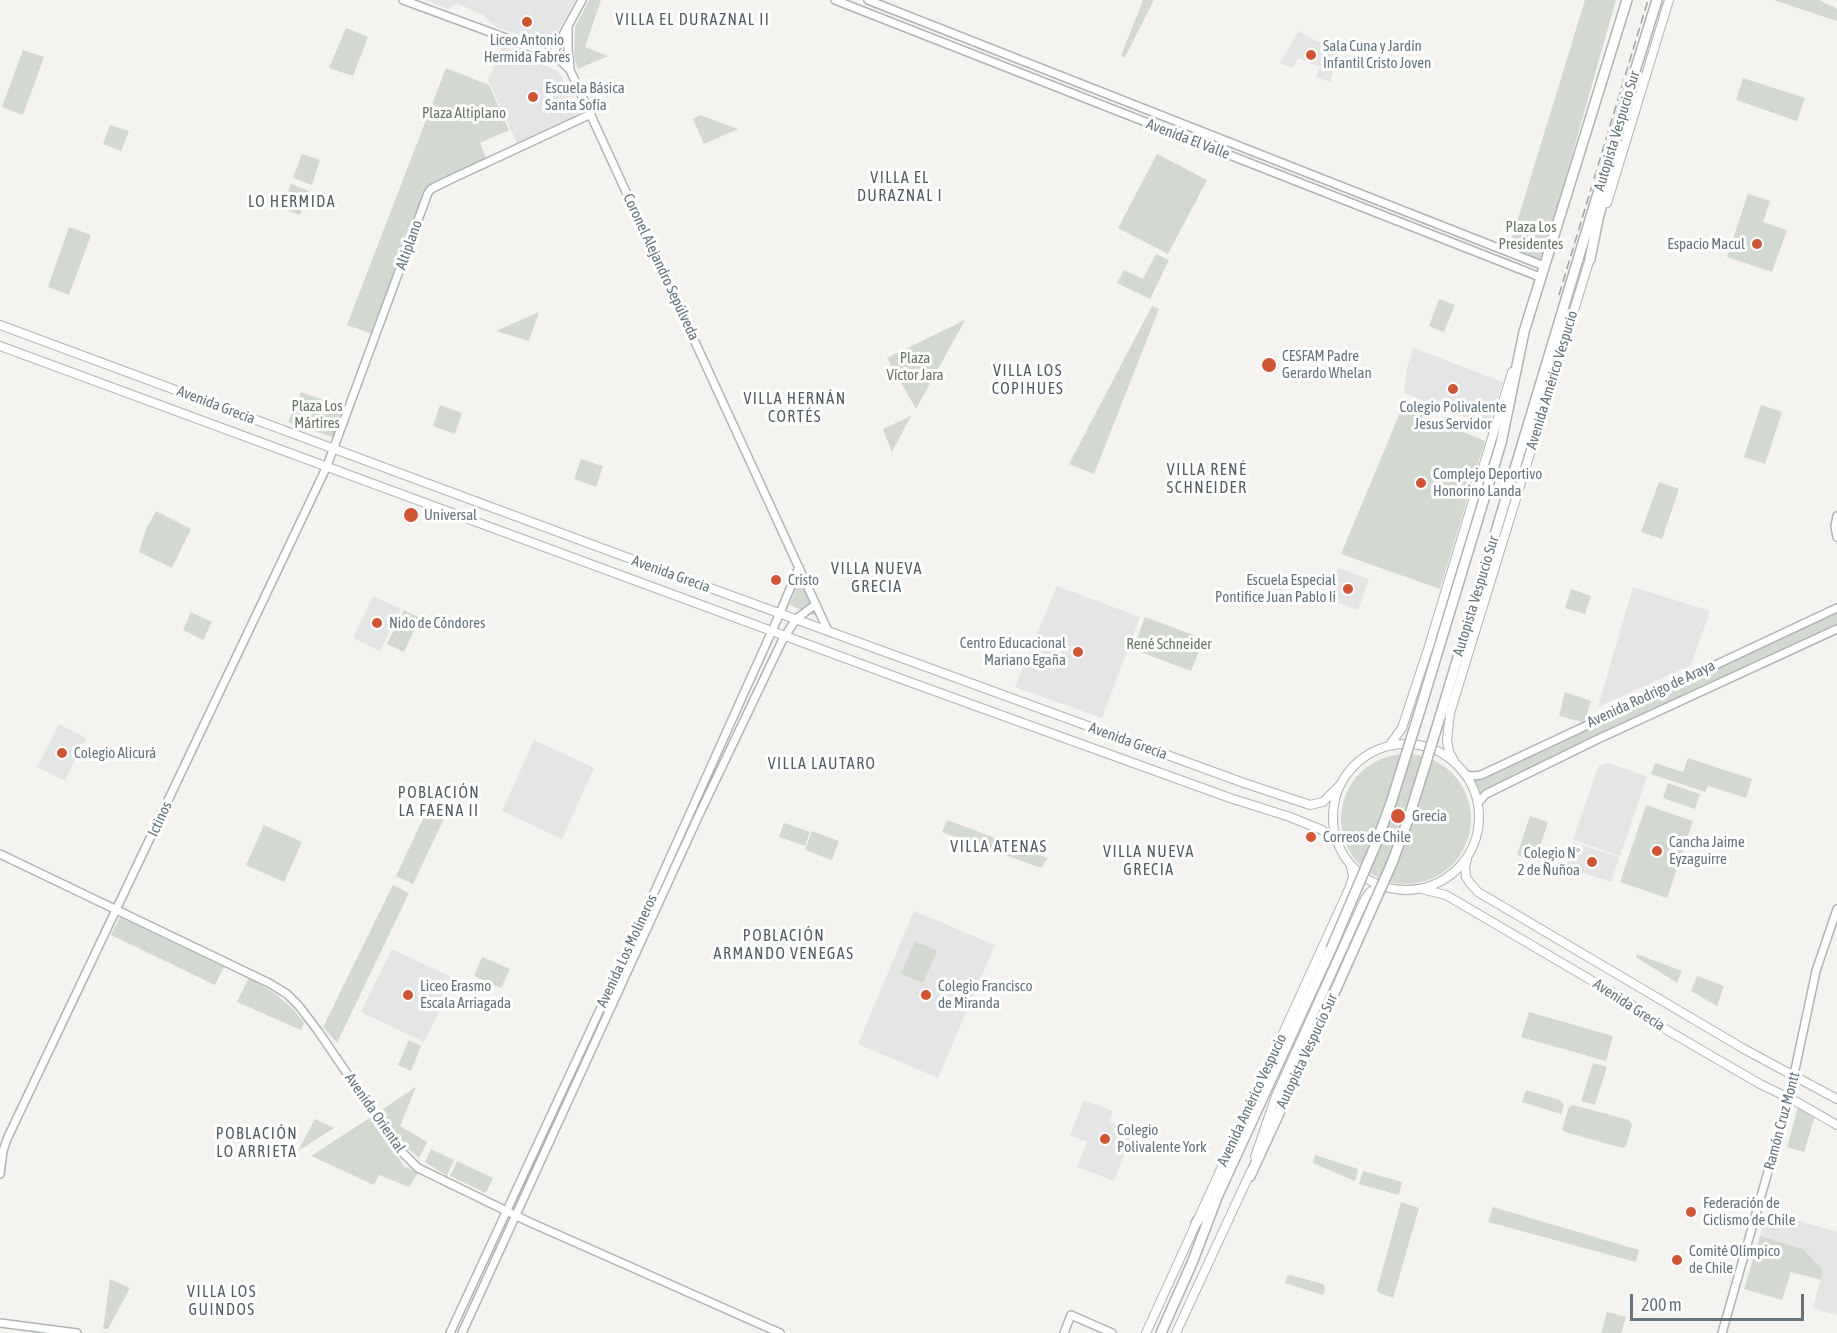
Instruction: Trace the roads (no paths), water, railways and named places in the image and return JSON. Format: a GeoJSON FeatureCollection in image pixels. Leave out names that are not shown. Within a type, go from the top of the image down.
{"type":"FeatureCollection","features":[{"type":"Feature","properties":{"kind":"highway"},"geometry":{"type":"LineString","coordinates":[[1524,332],[1627,0]]}},
{"type":"Feature","properties":{"kind":"highway","name":"Autopista Vespucio Sur"},"geometry":{"type":"LineString","coordinates":[[1250,1176],[1392,863],[1409,817],[1658,0]]}},
{"type":"Feature","properties":{"kind":"highway"},"geometry":{"type":"LineString","coordinates":[[1590,259],[1596,225],[1619,141],[1627,97]]}},
{"type":"Feature","properties":{"kind":"highway","name":"Autopista Vespucio Sur"},"geometry":{"type":"LineString","coordinates":[[1160,1331],[1192,1263],[1218,1195],[1331,948],[1379,836],[1502,443],[1524,332]]}},
{"type":"Feature","properties":{"kind":"highway"},"geometry":{"type":"LineString","coordinates":[[1196,1223],[1218,1195]]}},
{"type":"Feature","properties":{"kind":"main road","name":"Avenida Américo Vespucio"},"geometry":{"type":"LineString","coordinates":[[1454,761],[1449,752],[1447,740],[1450,713],[1669,0]]}},
{"type":"Feature","properties":{"kind":"main road","name":"Avenida Grecia"},"geometry":{"type":"LineString","coordinates":[[0,325],[828,631],[1305,804],[1315,805],[1323,802],[1339,786]]}},
{"type":"Feature","properties":{"kind":"main road"},"geometry":{"type":"LineString","coordinates":[[1389,746],[1402,728],[1429,646],[1524,332]]}},
{"type":"Feature","properties":{"kind":"main road","name":"Avenida Grecia"},"geometry":{"type":"LineString","coordinates":[[0,346],[772,631],[1230,798],[1290,817],[1322,830],[1337,842]]}},
{"type":"Feature","properties":{"kind":"main road"},"geometry":{"type":"LineString","coordinates":[[1406,744],[1423,746],[1454,761],[1473,788],[1478,803],[1477,834],[1467,858],[1456,872],[1445,880],[1421,889],[1396,890],[1380,886],[1365,878],[1352,866],[1337,842],[1333,827],[1333,812],[1339,786],[1356,763],[1373,751],[1406,744]]}},
{"type":"Feature","properties":{"kind":"main road","name":"Avenida Grecia"},"geometry":{"type":"LineString","coordinates":[[1467,858],[1466,877],[1478,892],[1744,1049],[1837,1099]]}},
{"type":"Feature","properties":{"kind":"main road","name":"Avenida Américo Vespucio"},"geometry":{"type":"LineString","coordinates":[[1146,1333],[1349,889],[1353,877],[1352,866]]}},
{"type":"Feature","properties":{"kind":"main road","name":"Avenida Américo Vespucio"},"geometry":{"type":"LineString","coordinates":[[1176,1333],[1250,1176],[1276,1096],[1331,972],[1365,899],[1370,892],[1380,886]]}},
{"type":"Feature","properties":{"kind":"main road","name":"Avenida Grecia"},"geometry":{"type":"LineString","coordinates":[[1421,889],[1446,896],[1625,1000],[1670,1032],[1837,1125]]}},
{"type":"Feature","properties":{"kind":"street","name":"Coronel Alejandro Sepúlveda"},"geometry":{"type":"LineString","coordinates":[[403,0],[552,55],[570,70],[828,631]]}},
{"type":"Feature","properties":{"kind":"street"},"geometry":{"type":"LineString","coordinates":[[552,55],[582,0]]}},
{"type":"Feature","properties":{"kind":"street","name":"Avenida El Valle"},"geometry":{"type":"LineString","coordinates":[[835,0],[1540,278]]}},
{"type":"Feature","properties":{"kind":"street","name":"Avenida El Valle"},"geometry":{"type":"LineString","coordinates":[[868,0],[1544,266]]}},
{"type":"Feature","properties":{"kind":"street"},"geometry":{"type":"LineString","coordinates":[[569,23],[570,70]]}},
{"type":"Feature","properties":{"kind":"street"},"geometry":{"type":"LineString","coordinates":[[957,48],[961,37]]}},
{"type":"Feature","properties":{"kind":"street","name":"Altiplano"},"geometry":{"type":"LineString","coordinates":[[327,466],[430,191],[447,180],[591,114]]}},
{"type":"Feature","properties":{"kind":"street"},"geometry":{"type":"LineString","coordinates":[[1480,241],[1501,262]]}},
{"type":"Feature","properties":{"kind":"street","name":"Ictinos"},"geometry":{"type":"LineString","coordinates":[[0,1174],[5,1145],[327,466]]}},
{"type":"Feature","properties":{"kind":"street"},"geometry":{"type":"LineString","coordinates":[[1837,516],[1835,526],[1837,537]]}},
{"type":"Feature","properties":{"kind":"street","name":"Avenida Los Molineros"},"geometry":{"type":"LineString","coordinates":[[450,1333],[772,631],[799,567]]}},
{"type":"Feature","properties":{"kind":"street","name":"Avenida Los Molineros"},"geometry":{"type":"LineString","coordinates":[[462,1333],[785,635],[796,619],[816,604]]}},
{"type":"Feature","properties":{"kind":"street","name":"Avenida Rodrigo de Araya"},"geometry":{"type":"LineString","coordinates":[[1465,775],[1481,775],[1837,608]]}},
{"type":"Feature","properties":{"kind":"street","name":"Avenida Rodrigo de Araya"},"geometry":{"type":"LineString","coordinates":[[1478,803],[1486,794],[1596,740],[1837,629]]}},
{"type":"Feature","properties":{"kind":"street","name":"Avenida Oriental"},"geometry":{"type":"LineString","coordinates":[[0,854],[270,983],[287,994],[303,1010],[408,1160],[423,1172],[506,1212],[780,1333]]}},
{"type":"Feature","properties":{"kind":"street","name":"Ramón Cruz Montt"},"geometry":{"type":"LineString","coordinates":[[1722,1333],[1790,1098],[1814,980],[1837,909]]}},
{"type":"Feature","properties":{"kind":"street"},"geometry":{"type":"LineString","coordinates":[[1064,1333],[1071,1315],[1112,1333]]}},
{"type":"Feature","properties":{"kind":"street"},"geometry":{"type":"LineString","coordinates":[[0,1323],[77,1333]]}},
{"type":"Feature","properties":{"kind":"railway"},"geometry":{"type":"LineString","coordinates":[[1559,295],[1648,0]]}},
{"type":"Feature","properties":{"kind":"place","name":"Liceo Antonio Hermida Fabres"},"geometry":{"type":"Point","coordinates":[527,22]}},
{"type":"Feature","properties":{"kind":"place","name":"Sala Cuna y Jardín Infantil Cristo Joven"},"geometry":{"type":"Point","coordinates":[1311,55]}},
{"type":"Feature","properties":{"kind":"place","name":"Escuela Básica Santa Sofía"},"geometry":{"type":"Point","coordinates":[533,97]}},
{"type":"Feature","properties":{"kind":"place","name":"Espacio Macul"},"geometry":{"type":"Point","coordinates":[1757,244]}},
{"type":"Feature","properties":{"kind":"place","name":"CESFAM Padre Gerardo Whelan"},"geometry":{"type":"Point","coordinates":[1269,365]}},
{"type":"Feature","properties":{"kind":"place","name":"Colegio Polivalente Jesus Servidor"},"geometry":{"type":"Point","coordinates":[1453,389]}},
{"type":"Feature","properties":{"kind":"place","name":"Complejo Deportivo Honorino Landa"},"geometry":{"type":"Point","coordinates":[1421,483]}},
{"type":"Feature","properties":{"kind":"place","name":"Universal"},"geometry":{"type":"Point","coordinates":[411,515]}},
{"type":"Feature","properties":{"kind":"place","name":"Cristo"},"geometry":{"type":"Point","coordinates":[776,580]}},
{"type":"Feature","properties":{"kind":"place","name":"Escuela Especial Pontifice Juan Pablo Ii"},"geometry":{"type":"Point","coordinates":[1348,589]}},
{"type":"Feature","properties":{"kind":"place","name":"Nido de Cóndores"},"geometry":{"type":"Point","coordinates":[377,623]}},
{"type":"Feature","properties":{"kind":"place","name":"Centro Educacional Mariano Egaña"},"geometry":{"type":"Point","coordinates":[1078,652]}},
{"type":"Feature","properties":{"kind":"place","name":"Colegio Alicurá"},"geometry":{"type":"Point","coordinates":[62,753]}},
{"type":"Feature","properties":{"kind":"place","name":"Grecia"},"geometry":{"type":"Point","coordinates":[1398,816]}},
{"type":"Feature","properties":{"kind":"place","name":"Correos de Chile"},"geometry":{"type":"Point","coordinates":[1311,837]}},
{"type":"Feature","properties":{"kind":"place","name":"Cancha Jaime Eyzaguirre"},"geometry":{"type":"Point","coordinates":[1657,851]}},
{"type":"Feature","properties":{"kind":"place","name":"Colegio Nº 2 de Ñuñoa"},"geometry":{"type":"Point","coordinates":[1592,862]}},
{"type":"Feature","properties":{"kind":"place","name":"Liceo Erasmo Escala Arriagada"},"geometry":{"type":"Point","coordinates":[408,995]}},
{"type":"Feature","properties":{"kind":"place","name":"Colegio Francisco de Miranda"},"geometry":{"type":"Point","coordinates":[926,995]}},
{"type":"Feature","properties":{"kind":"place","name":"Colegio Polivalente York"},"geometry":{"type":"Point","coordinates":[1105,1139]}},
{"type":"Feature","properties":{"kind":"place","name":"Federación de Ciclismo de Chile"},"geometry":{"type":"Point","coordinates":[1691,1212]}},
{"type":"Feature","properties":{"kind":"place","name":"Comité Olímpico de Chile"},"geometry":{"type":"Point","coordinates":[1677,1260]}},
{"type":"Feature","properties":{"kind":"district","name":"VILLA EL DURAZNAL II"},"geometry":{"type":"Point","coordinates":[693,20]}},
{"type":"Feature","properties":{"kind":"district","name":"VILLA EL DURAZNAL I"},"geometry":{"type":"Point","coordinates":[900,187]}},
{"type":"Feature","properties":{"kind":"district","name":"LO HERMIDA"},"geometry":{"type":"Point","coordinates":[292,202]}},
{"type":"Feature","properties":{"kind":"district","name":"VILLA LOS COPIHUES"},"geometry":{"type":"Point","coordinates":[1028,380]}},
{"type":"Feature","properties":{"kind":"district","name":"VILLA HERNÁN CORTÉS"},"geometry":{"type":"Point","coordinates":[795,408]}},
{"type":"Feature","properties":{"kind":"district","name":"VILLA RENÉ SCHNEIDER"},"geometry":{"type":"Point","coordinates":[1207,479]}},
{"type":"Feature","properties":{"kind":"district","name":"VILLA NUEVA GRECIA"},"geometry":{"type":"Point","coordinates":[877,578]}},
{"type":"Feature","properties":{"kind":"district","name":"VILLA LAUTARO"},"geometry":{"type":"Point","coordinates":[822,764]}},
{"type":"Feature","properties":{"kind":"district","name":"POBLACIÓN LA FAENA II"},"geometry":{"type":"Point","coordinates":[439,802]}},
{"type":"Feature","properties":{"kind":"district","name":"VILLA ATENAS"},"geometry":{"type":"Point","coordinates":[999,847]}},
{"type":"Feature","properties":{"kind":"district","name":"VILLA NUEVA GRECIA"},"geometry":{"type":"Point","coordinates":[1149,861]}},
{"type":"Feature","properties":{"kind":"district","name":"POBLACIÓN ARMANDO VENEGAS"},"geometry":{"type":"Point","coordinates":[784,945]}},
{"type":"Feature","properties":{"kind":"district","name":"POBLACIÓN LO ARRIETA"},"geometry":{"type":"Point","coordinates":[257,1143]}},
{"type":"Feature","properties":{"kind":"district","name":"VILLA LOS GUINDOS"},"geometry":{"type":"Point","coordinates":[222,1301]}},
{"type":"Feature","properties":{"kind":"park label","name":"Plaza Altiplano"},"geometry":{"type":"Point","coordinates":[464,113]}},
{"type":"Feature","properties":{"kind":"park label","name":"Plaza Los Presidentes"},"geometry":{"type":"Point","coordinates":[1531,236]}},
{"type":"Feature","properties":{"kind":"park label","name":"Plaza Víctor Jara"},"geometry":{"type":"Point","coordinates":[915,366]}},
{"type":"Feature","properties":{"kind":"park label","name":"Plaza Los Mártires"},"geometry":{"type":"Point","coordinates":[317,414]}},
{"type":"Feature","properties":{"kind":"park label","name":"René Schneider"},"geometry":{"type":"Point","coordinates":[1169,644]}}]}
